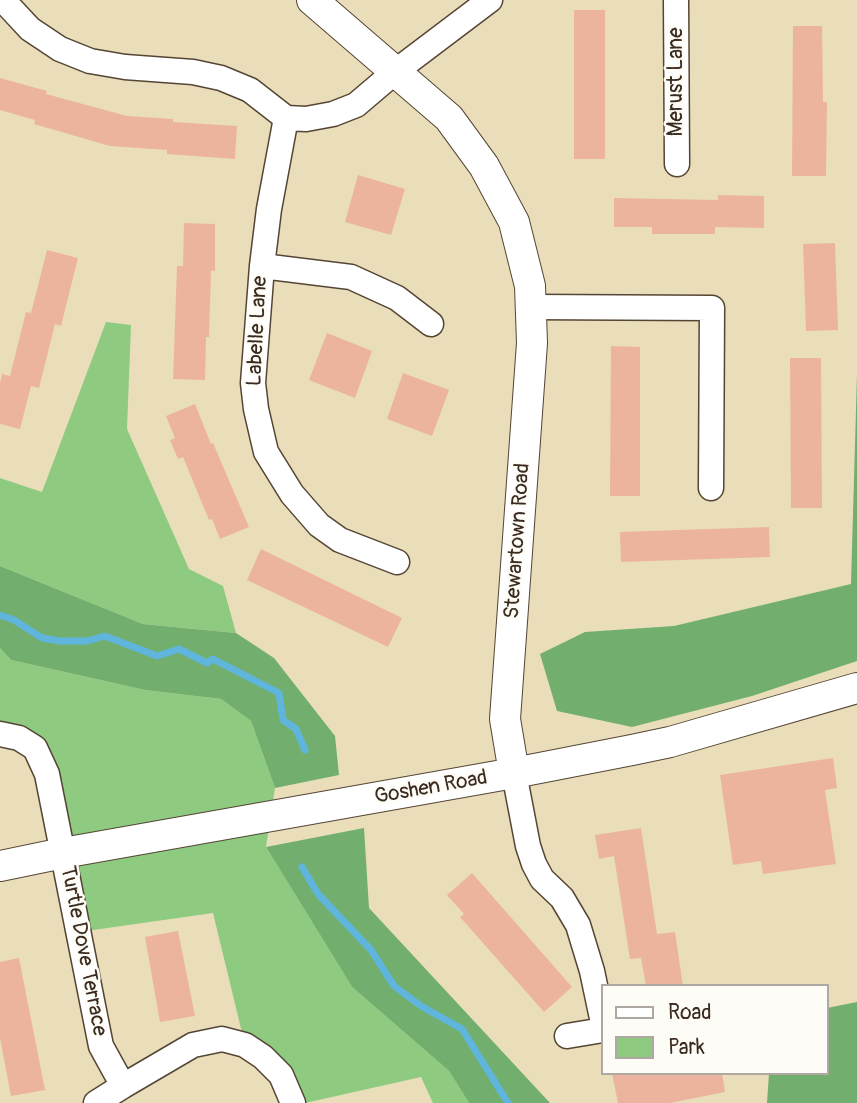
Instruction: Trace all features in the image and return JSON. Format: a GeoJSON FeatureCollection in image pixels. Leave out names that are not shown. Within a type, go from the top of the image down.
{"type":"FeatureCollection","features":[{"type":"Feature","properties":{"kind":"street"},"geometry":{"type":"LineString","coordinates":[[3,0],[30,29],[60,49],[90,61],[192,72],[221,78],[250,90],[286,118],[306,119],[333,114],[356,105],[490,0]]}},
{"type":"Feature","properties":{"kind":"street","name":"Stewartown Road"},"geometry":{"type":"LineString","coordinates":[[312,0],[449,118],[484,166],[514,222],[530,286],[531,307],[531,357],[505,719],[514,773]]}},
{"type":"Feature","properties":{"kind":"street","name":"Merust Lane"},"geometry":{"type":"LineString","coordinates":[[677,0],[677,164]]}},
{"type":"Feature","properties":{"kind":"street","name":"Labelle Lane"},"geometry":{"type":"LineString","coordinates":[[286,118],[269,209],[253,383],[266,452],[292,494],[318,525],[340,540],[397,562]]}},
{"type":"Feature","properties":{"kind":"street"},"geometry":{"type":"LineString","coordinates":[[262,266],[351,277],[397,298],[431,324]]}},
{"type":"Feature","properties":{"kind":"street"},"geometry":{"type":"LineString","coordinates":[[531,307],[712,308],[711,488]]}},
{"type":"Feature","properties":{"kind":"street","name":"Goshen Road"},"geometry":{"type":"LineString","coordinates":[[0,866],[670,742],[857,688]]}},
{"type":"Feature","properties":{"kind":"street","name":"Turtle Dove Terrace"},"geometry":{"type":"LineString","coordinates":[[0,734],[19,738],[35,748],[47,774],[101,1046],[123,1086]]}},
{"type":"Feature","properties":{"kind":"street"},"geometry":{"type":"LineString","coordinates":[[514,773],[534,864],[542,879],[562,898],[578,925],[593,971],[602,1018]]}},
{"type":"Feature","properties":{"kind":"street"},"geometry":{"type":"LineString","coordinates":[[566,1036],[602,1030]]}},
{"type":"Feature","properties":{"kind":"street"},"geometry":{"type":"LineString","coordinates":[[96,1103],[193,1045],[222,1039],[245,1045],[263,1057],[281,1075],[293,1103]]}},
{"type":"Feature","properties":{"kind":"green space"},"geometry":{"type":"Polygon","coordinates":[[[106,322],[131,325],[127,429],[189,569],[223,586],[236,633],[143,624],[0,566],[0,478],[42,492],[106,322]]]}},
{"type":"Feature","properties":{"kind":"green space"},"geometry":{"type":"Polygon","coordinates":[[[857,374],[857,661],[752,696],[632,727],[557,711],[540,654],[585,632],[674,626],[851,584],[857,374]]]}},
{"type":"Feature","properties":{"kind":"green space"},"geometry":{"type":"Polygon","coordinates":[[[0,566],[143,624],[236,633],[274,658],[335,736],[339,775],[275,788],[251,721],[221,699],[145,690],[11,660],[0,648],[0,566]]]}},
{"type":"Feature","properties":{"kind":"green space"},"geometry":{"type":"Polygon","coordinates":[[[0,648],[11,660],[145,690],[221,699],[251,721],[275,788],[266,847],[352,987],[449,1071],[469,1103],[433,1103],[421,1077],[305,1103],[293,1103],[245,1045],[213,913],[79,932],[47,774],[0,734],[0,648]]]}},
{"type":"Feature","properties":{"kind":"green space"},"geometry":{"type":"Polygon","coordinates":[[[364,828],[369,908],[550,1103],[469,1103],[449,1071],[352,987],[266,847],[364,828]]]}},
{"type":"Feature","properties":{"kind":"green space"},"geometry":{"type":"Polygon","coordinates":[[[857,1002],[857,1103],[767,1103],[769,1075],[829,1075],[829,1008],[857,1002]]]}},
{"type":"Feature","properties":{"kind":"building"},"geometry":{"type":"Polygon","coordinates":[[[574,10],[605,10],[605,159],[574,159],[574,10]]]}},
{"type":"Feature","properties":{"kind":"building"},"geometry":{"type":"Polygon","coordinates":[[[793,26],[822,26],[823,102],[827,102],[826,176],[792,176],[793,26]]]}},
{"type":"Feature","properties":{"kind":"building"},"geometry":{"type":"Polygon","coordinates":[[[0,78],[47,91],[46,94],[127,116],[237,126],[235,159],[110,146],[34,124],[35,120],[0,110],[0,78]]]}},
{"type":"Feature","properties":{"kind":"building"},"geometry":{"type":"Polygon","coordinates":[[[358,175],[405,189],[391,235],[345,222],[358,175]]]}},
{"type":"Feature","properties":{"kind":"building"},"geometry":{"type":"Polygon","coordinates":[[[718,195],[764,196],[764,228],[715,227],[715,234],[652,234],[652,227],[614,227],[614,198],[718,200],[718,195]]]}},
{"type":"Feature","properties":{"kind":"building"},"geometry":{"type":"Polygon","coordinates":[[[184,223],[215,224],[215,271],[211,270],[205,380],[173,379],[177,266],[183,266],[184,223]]]}},
{"type":"Feature","properties":{"kind":"building"},"geometry":{"type":"Polygon","coordinates":[[[835,243],[838,330],[806,331],[803,244],[835,243]]]}},
{"type":"Feature","properties":{"kind":"building"},"geometry":{"type":"Polygon","coordinates":[[[47,250],[78,258],[61,326],[55,324],[39,388],[31,386],[20,429],[0,424],[0,383],[2,374],[10,376],[26,312],[31,313],[47,250]]]}},
{"type":"Feature","properties":{"kind":"building"},"geometry":{"type":"Polygon","coordinates":[[[327,333],[372,351],[355,398],[309,380],[327,333]]]}},
{"type":"Feature","properties":{"kind":"building"},"geometry":{"type":"Polygon","coordinates":[[[611,346],[640,347],[640,496],[610,496],[611,346]]]}},
{"type":"Feature","properties":{"kind":"building"},"geometry":{"type":"Polygon","coordinates":[[[790,358],[821,358],[822,508],[791,508],[790,358]]]}},
{"type":"Feature","properties":{"kind":"building"},"geometry":{"type":"Polygon","coordinates":[[[403,373],[449,390],[432,436],[387,419],[403,373]]]}},
{"type":"Feature","properties":{"kind":"building"},"geometry":{"type":"Polygon","coordinates":[[[195,404],[249,527],[220,539],[212,519],[209,520],[183,457],[178,459],[170,440],[175,438],[166,416],[195,404]]]}},
{"type":"Feature","properties":{"kind":"building"},"geometry":{"type":"Polygon","coordinates":[[[769,527],[770,557],[621,562],[620,532],[769,527]]]}},
{"type":"Feature","properties":{"kind":"building"},"geometry":{"type":"Polygon","coordinates":[[[261,549],[402,618],[388,647],[247,580],[261,549]]]}},
{"type":"Feature","properties":{"kind":"building"},"geometry":{"type":"Polygon","coordinates":[[[833,758],[837,788],[825,790],[836,864],[763,874],[761,861],[733,865],[720,775],[833,758]]]}},
{"type":"Feature","properties":{"kind":"building"},"geometry":{"type":"Polygon","coordinates":[[[641,828],[657,934],[675,932],[683,984],[646,984],[641,958],[630,959],[614,856],[599,859],[595,835],[641,828]]]}},
{"type":"Feature","properties":{"kind":"building"},"geometry":{"type":"Polygon","coordinates":[[[472,873],[572,987],[544,1012],[460,917],[464,914],[447,895],[472,873]]]}},
{"type":"Feature","properties":{"kind":"building"},"geometry":{"type":"Polygon","coordinates":[[[178,931],[195,1016],[160,1022],[145,937],[178,931]]]}},
{"type":"Feature","properties":{"kind":"building"},"geometry":{"type":"Polygon","coordinates":[[[19,958],[45,1090],[11,1096],[0,1038],[0,962],[19,958]]]}},
{"type":"Feature","properties":{"kind":"building"},"geometry":{"type":"Polygon","coordinates":[[[612,1075],[722,1075],[725,1092],[670,1103],[618,1103],[612,1075]]]}},
{"type":"Feature","properties":{"kind":"waterway"},"geometry":{"type":"LineString","coordinates":[[0,615],[14,620],[42,638],[87,641],[105,636],[157,656],[179,649],[207,663],[213,659],[279,693],[283,720],[296,729],[305,750]]}},
{"type":"Feature","properties":{"kind":"waterway"},"geometry":{"type":"LineString","coordinates":[[302,867],[318,894],[371,950],[394,986],[421,1006],[462,1029],[508,1103]]}}]}
